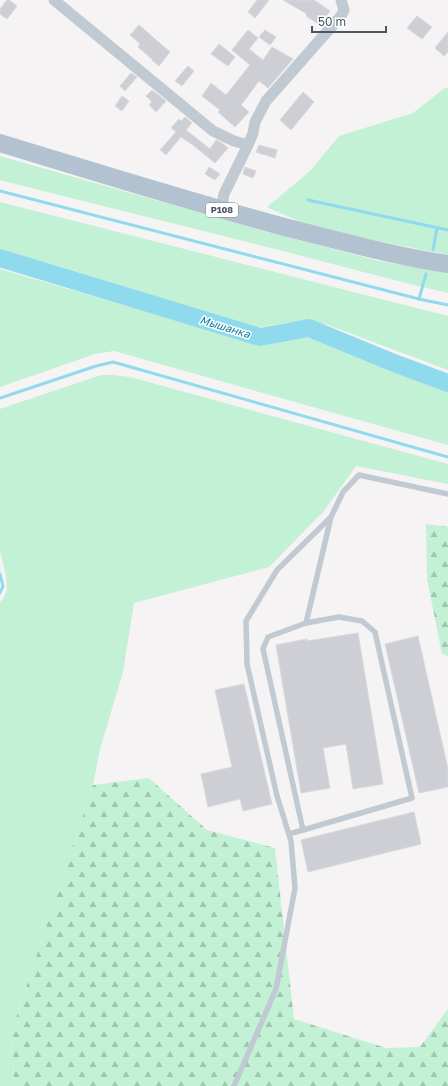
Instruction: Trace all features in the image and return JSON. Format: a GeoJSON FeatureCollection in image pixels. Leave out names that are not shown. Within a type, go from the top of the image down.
{"type":"FeatureCollection","features":[{"type":"Feature","properties":{"kind":"main road","name":"Р108"},"geometry":{"type":"LineString","coordinates":[[0,143],[221,210],[328,238],[418,259],[448,264]]}},
{"type":"Feature","properties":{"kind":"street"},"geometry":{"type":"LineString","coordinates":[[54,0],[213,131],[234,141],[248,145]]}},
{"type":"Feature","properties":{"kind":"street"},"geometry":{"type":"LineString","coordinates":[[221,210],[224,194],[248,145],[253,133],[255,122],[266,101],[341,16],[344,10],[341,0]]}},
{"type":"Feature","properties":{"kind":"lane"},"geometry":{"type":"LineString","coordinates":[[306,623],[331,517],[342,492],[359,475],[448,494]]}},
{"type":"Feature","properties":{"kind":"lane"},"geometry":{"type":"LineString","coordinates":[[234,1086],[276,989],[295,888],[291,841],[277,796],[247,664],[246,620],[277,570],[331,517]]}},
{"type":"Feature","properties":{"kind":"lane"},"geometry":{"type":"LineString","coordinates":[[289,834],[303,830],[412,798],[375,632],[362,621],[339,617],[306,623],[268,636],[264,649],[303,830]]}},
{"type":"Feature","properties":{"kind":"green space"},"geometry":{"type":"Polygon","coordinates":[[[445,88],[448,88],[448,255],[348,235],[296,220],[267,207],[310,171],[339,136],[413,113],[445,88]]]}},
{"type":"Feature","properties":{"kind":"green space"},"geometry":{"type":"Polygon","coordinates":[[[0,156],[260,230],[379,261],[448,273],[448,293],[0,180],[0,156]]]}},
{"type":"Feature","properties":{"kind":"green space"},"geometry":{"type":"Polygon","coordinates":[[[0,202],[448,316],[448,370],[328,325],[306,321],[255,328],[0,249],[0,202]]]}},
{"type":"Feature","properties":{"kind":"green space"},"geometry":{"type":"Polygon","coordinates":[[[0,269],[257,344],[272,343],[300,336],[313,338],[448,392],[448,445],[114,351],[95,354],[0,387],[0,269]]]}},
{"type":"Feature","properties":{"kind":"green space"},"geometry":{"type":"Polygon","coordinates":[[[101,375],[130,377],[448,464],[448,484],[356,466],[324,511],[269,567],[134,603],[123,672],[100,749],[93,785],[12,1030],[14,1086],[0,1086],[0,602],[7,590],[6,576],[0,551],[0,409],[101,375]]]}},
{"type":"Feature","properties":{"kind":"green space"},"geometry":{"type":"Polygon","coordinates":[[[426,524],[448,527],[448,656],[442,654],[427,579],[426,524]]]}},
{"type":"Feature","properties":{"kind":"green space"},"geometry":{"type":"Polygon","coordinates":[[[149,778],[207,830],[275,848],[294,1019],[386,1048],[420,1047],[448,1009],[448,1086],[14,1086],[12,1030],[93,785],[149,778]]]}},
{"type":"Feature","properties":{"kind":"building"},"geometry":{"type":"Polygon","coordinates":[[[7,0],[17,6],[7,19],[0,14],[0,9],[7,0]]]}},
{"type":"Feature","properties":{"kind":"building"},"geometry":{"type":"Polygon","coordinates":[[[257,0],[269,0],[255,18],[248,12],[257,0]]]}},
{"type":"Feature","properties":{"kind":"building"},"geometry":{"type":"Polygon","coordinates":[[[283,0],[314,0],[330,11],[320,25],[306,16],[307,14],[283,0]]]}},
{"type":"Feature","properties":{"kind":"building"},"geometry":{"type":"Polygon","coordinates":[[[417,16],[432,27],[422,39],[407,28],[417,16]]]}},
{"type":"Feature","properties":{"kind":"building"},"geometry":{"type":"Polygon","coordinates":[[[139,25],[170,52],[159,66],[138,47],[140,44],[130,35],[139,25]]]}},
{"type":"Feature","properties":{"kind":"building"},"geometry":{"type":"Polygon","coordinates":[[[248,30],[258,38],[249,49],[263,60],[272,47],[293,59],[268,88],[259,81],[241,105],[249,112],[235,127],[218,112],[220,110],[202,96],[211,83],[226,95],[250,65],[232,50],[248,30]]]}},
{"type":"Feature","properties":{"kind":"building"},"geometry":{"type":"Polygon","coordinates":[[[265,30],[276,37],[270,45],[259,37],[265,30]]]}},
{"type":"Feature","properties":{"kind":"building"},"geometry":{"type":"Polygon","coordinates":[[[448,32],[448,52],[444,56],[435,48],[448,32]]]}},
{"type":"Feature","properties":{"kind":"building"},"geometry":{"type":"Polygon","coordinates":[[[219,44],[235,57],[228,66],[211,54],[219,44]]]}},
{"type":"Feature","properties":{"kind":"building"},"geometry":{"type":"Polygon","coordinates":[[[188,66],[194,71],[182,86],[175,81],[188,66]]]}},
{"type":"Feature","properties":{"kind":"building"},"geometry":{"type":"Polygon","coordinates":[[[131,73],[137,77],[125,91],[120,86],[131,73]]]}},
{"type":"Feature","properties":{"kind":"building"},"geometry":{"type":"Polygon","coordinates":[[[152,90],[166,101],[156,112],[149,105],[152,102],[146,96],[152,90]]]}},
{"type":"Feature","properties":{"kind":"building"},"geometry":{"type":"Polygon","coordinates":[[[303,92],[314,102],[291,130],[280,120],[303,92]]]}},
{"type":"Feature","properties":{"kind":"building"},"geometry":{"type":"Polygon","coordinates":[[[122,96],[129,101],[122,111],[115,106],[122,96]]]}},
{"type":"Feature","properties":{"kind":"building"},"geometry":{"type":"Polygon","coordinates":[[[185,117],[192,123],[186,130],[210,149],[216,140],[228,148],[215,163],[181,137],[166,155],[160,150],[176,132],[171,128],[179,119],[181,121],[185,117]]]}},
{"type":"Feature","properties":{"kind":"building"},"geometry":{"type":"Polygon","coordinates":[[[259,145],[277,150],[275,158],[256,152],[259,145]]]}},
{"type":"Feature","properties":{"kind":"building"},"geometry":{"type":"Polygon","coordinates":[[[209,167],[220,174],[215,180],[205,174],[209,167]]]}},
{"type":"Feature","properties":{"kind":"building"},"geometry":{"type":"Polygon","coordinates":[[[245,167],[256,171],[253,178],[243,174],[245,167]]]}},
{"type":"Feature","properties":{"kind":"building"},"geometry":{"type":"Polygon","coordinates":[[[358,633],[383,784],[353,789],[346,744],[323,748],[330,788],[301,793],[276,645],[307,639],[307,641],[358,633]]]}},
{"type":"Feature","properties":{"kind":"building"},"geometry":{"type":"Polygon","coordinates":[[[418,636],[448,769],[448,787],[419,793],[385,644],[418,636]]]}},
{"type":"Feature","properties":{"kind":"building"},"geometry":{"type":"Polygon","coordinates":[[[244,684],[272,804],[243,811],[240,799],[208,807],[201,774],[232,767],[215,690],[244,684]]]}},
{"type":"Feature","properties":{"kind":"building"},"geometry":{"type":"Polygon","coordinates":[[[414,812],[421,844],[308,872],[301,840],[414,812]]]}},
{"type":"Feature","properties":{"kind":"waterway"},"geometry":{"type":"LineString","coordinates":[[0,191],[419,299],[448,305]]}},
{"type":"Feature","properties":{"kind":"waterway"},"geometry":{"type":"LineString","coordinates":[[308,200],[448,230]]}},
{"type":"Feature","properties":{"kind":"waterway"},"geometry":{"type":"LineString","coordinates":[[433,250],[437,228]]}},
{"type":"Feature","properties":{"kind":"waterway","name":"Мышанка"},"geometry":{"type":"LineString","coordinates":[[0,258],[260,337],[309,328],[394,363],[448,383]]}},
{"type":"Feature","properties":{"kind":"waterway"},"geometry":{"type":"LineString","coordinates":[[419,299],[426,274]]}},
{"type":"Feature","properties":{"kind":"waterway"},"geometry":{"type":"LineString","coordinates":[[0,398],[96,366],[113,362],[448,457]]}},
{"type":"Feature","properties":{"kind":"waterway"},"geometry":{"type":"LineString","coordinates":[[0,574],[3,586],[0,593]]}}]}
